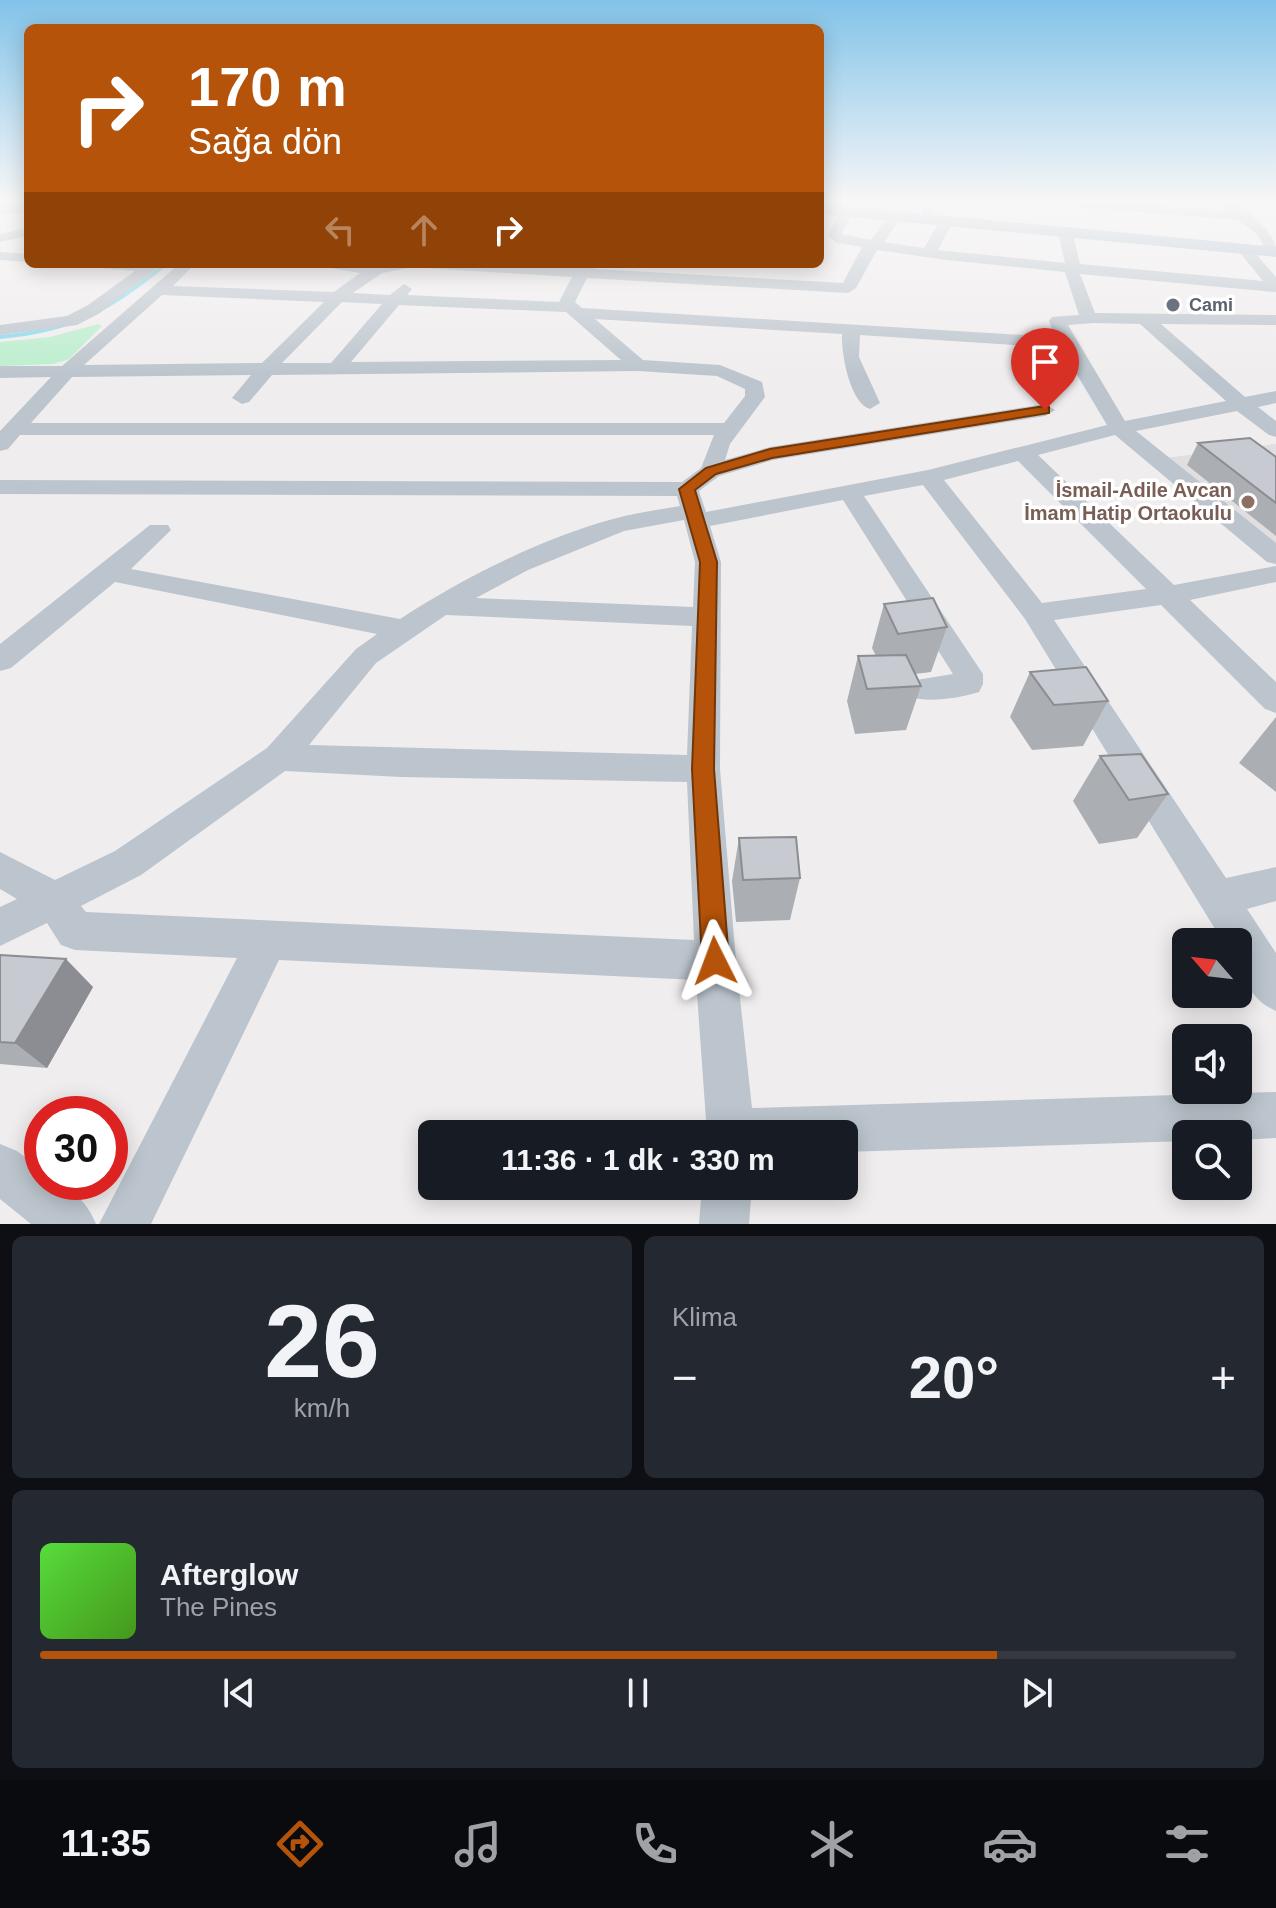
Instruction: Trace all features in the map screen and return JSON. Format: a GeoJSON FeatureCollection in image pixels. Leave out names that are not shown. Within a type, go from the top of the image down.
{"type":"FeatureCollection","features":[{"type":"Feature","properties":{"kind":"street"},"geometry":{"type":"LineString","coordinates":[[638,365],[566,303],[588,268],[848,288],[863,260]]}},
{"type":"Feature","properties":{"kind":"street"},"geometry":{"type":"LineString","coordinates":[[997,260],[1276,287]]}},
{"type":"Feature","properties":{"kind":"street"},"geometry":{"type":"LineString","coordinates":[[1071,260],[1072,274],[1088,318]]}},
{"type":"Feature","properties":{"kind":"street"},"geometry":{"type":"LineString","coordinates":[[1253,260],[1276,287]]}},
{"type":"Feature","properties":{"kind":"street"},"geometry":{"type":"LineString","coordinates":[[0,330],[71,321],[149,268]]}},
{"type":"Feature","properties":{"kind":"street"},"geometry":{"type":"LineString","coordinates":[[8,437],[69,369],[183,268]]}},
{"type":"Feature","properties":{"kind":"street"},"geometry":{"type":"LineString","coordinates":[[356,268],[376,271],[390,268]]}},
{"type":"Feature","properties":{"kind":"street"},"geometry":{"type":"LineString","coordinates":[[335,370],[422,268]]}},
{"type":"Feature","properties":{"kind":"street"},"geometry":{"type":"LineString","coordinates":[[242,398],[264,371],[343,295],[376,271]]}},
{"type":"Feature","properties":{"kind":"street"},"geometry":{"type":"LineString","coordinates":[[157,290],[396,298],[1068,343]]}},
{"type":"Feature","properties":{"kind":"street"},"geometry":{"type":"LineString","coordinates":[[5,314],[82,315]]}},
{"type":"Feature","properties":{"kind":"street"},"geometry":{"type":"LineString","coordinates":[[1276,320],[1088,318],[1058,321],[1119,428],[1276,556]]}},
{"type":"Feature","properties":{"kind":"street"},"geometry":{"type":"LineString","coordinates":[[1144,318],[1276,431]]}},
{"type":"Feature","properties":{"kind":"street"},"geometry":{"type":"LineString","coordinates":[[851,328],[850,357],[870,403]]}},
{"type":"Feature","properties":{"kind":"street"},"geometry":{"type":"LineString","coordinates":[[0,372],[638,365],[720,371],[755,386],[755,397],[719,443],[711,471],[691,507],[708,562],[703,769],[715,961],[731,1120]]}},
{"type":"Feature","properties":{"kind":"street"},"geometry":{"type":"LineString","coordinates":[[0,487],[691,507],[849,492],[929,477],[1119,428],[1276,397]]}},
{"type":"Feature","properties":{"kind":"street"},"geometry":{"type":"LineString","coordinates":[[711,471],[770,454],[1045,410]]}},
{"type":"Feature","properties":{"kind":"street"},"geometry":{"type":"LineString","coordinates":[[8,437],[729,429]]}},
{"type":"Feature","properties":{"kind":"street"},"geometry":{"type":"LineString","coordinates":[[1024,454],[1276,701]]}},
{"type":"Feature","properties":{"kind":"street"},"geometry":{"type":"LineString","coordinates":[[929,477],[1035,613],[1276,990]]}},
{"type":"Feature","properties":{"kind":"street"},"geometry":{"type":"LineString","coordinates":[[849,492],[968,674],[968,684],[921,689]]}},
{"type":"Feature","properties":{"kind":"street"},"geometry":{"type":"LineString","coordinates":[[0,927],[128,863],[279,757],[366,656],[440,606],[519,564],[618,525],[691,507]]}},
{"type":"Feature","properties":{"kind":"street"},"geometry":{"type":"LineString","coordinates":[[0,660],[159,530]]}},
{"type":"Feature","properties":{"kind":"street"},"geometry":{"type":"LineString","coordinates":[[110,573],[404,630]]}},
{"type":"Feature","properties":{"kind":"street"},"geometry":{"type":"LineString","coordinates":[[1035,613],[1169,595],[1276,574]]}},
{"type":"Feature","properties":{"kind":"street"},"geometry":{"type":"LineString","coordinates":[[440,606],[707,617]]}},
{"type":"Feature","properties":{"kind":"street"},"geometry":{"type":"LineString","coordinates":[[279,757],[401,763],[703,769]]}},
{"type":"Feature","properties":{"kind":"street"},"geometry":{"type":"LineString","coordinates":[[0,869],[54,900],[75,931],[715,961]]}},
{"type":"Feature","properties":{"kind":"street"},"geometry":{"type":"LineString","coordinates":[[1217,898],[1276,884]]}},
{"type":"Feature","properties":{"kind":"street"},"geometry":{"type":"LineString","coordinates":[[124,1224],[268,940]]}},
{"type":"Feature","properties":{"kind":"street"},"geometry":{"type":"LineString","coordinates":[[858,1129],[1276,1115]]}},
{"type":"Feature","properties":{"kind":"street"},"geometry":{"type":"LineString","coordinates":[[0,1168],[71,1224]]}},
{"type":"Feature","properties":{"kind":"street"},"geometry":{"type":"LineString","coordinates":[[724,1224],[726,1200]]}},
{"type":"Feature","properties":{"kind":"shaded area","name":"İsmail-Adile Avcan İmam Hatip Ortaokulu"},"geometry":{"type":"Polygon","coordinates":[[[1276,444],[1276,546],[1165,458],[1276,444]]]}},
{"type":"Feature","properties":{"kind":"green space"},"geometry":{"type":"Polygon","coordinates":[[[98,324],[102,326],[69,359],[53,364],[0,366],[0,342],[50,337],[98,324]]]}},
{"type":"Feature","properties":{"kind":"building"},"geometry":{"type":"Polygon","coordinates":[[[1250,438],[1276,457],[1276,503],[1198,443],[1250,438]]]}},
{"type":"Feature","properties":{"kind":"building"},"geometry":{"type":"Polygon","coordinates":[[[933,598],[947,627],[898,634],[884,604],[933,598]]]}},
{"type":"Feature","properties":{"kind":"building"},"geometry":{"type":"Polygon","coordinates":[[[906,655],[921,686],[867,689],[858,656],[906,655]]]}},
{"type":"Feature","properties":{"kind":"building"},"geometry":{"type":"Polygon","coordinates":[[[1086,667],[1108,701],[1054,705],[1030,672],[1086,667]]]}},
{"type":"Feature","properties":{"kind":"building"},"geometry":{"type":"Polygon","coordinates":[[[1141,754],[1168,794],[1129,800],[1100,756],[1141,754]]]}},
{"type":"Feature","properties":{"kind":"building"},"geometry":{"type":"Polygon","coordinates":[[[796,837],[800,878],[743,880],[739,838],[796,837]]]}},
{"type":"Feature","properties":{"kind":"building"},"geometry":{"type":"Polygon","coordinates":[[[0,955],[66,959],[15,1043],[0,1042],[0,955]]]}},
{"type":"Feature","properties":{"kind":"waterway"},"geometry":{"type":"LineString","coordinates":[[0,337],[49,329],[89,315],[126,294],[161,268]]}},
{"type":"Feature","properties":{"kind":"place","name":"Cami"},"geometry":{"type":"Point","coordinates":[1173,305]}},
{"type":"Feature","properties":{"kind":"place","name":"İsmail-Adile Avcan İmam Hatip Ortaokulu"},"geometry":{"type":"Point","coordinates":[1248,502]}},
{"type":"Feature","properties":{"kind":"route"},"geometry":{"type":"LineString","coordinates":[[715,961],[703,769],[708,562],[687,489],[711,471],[770,454],[1045,410]]}}]}
